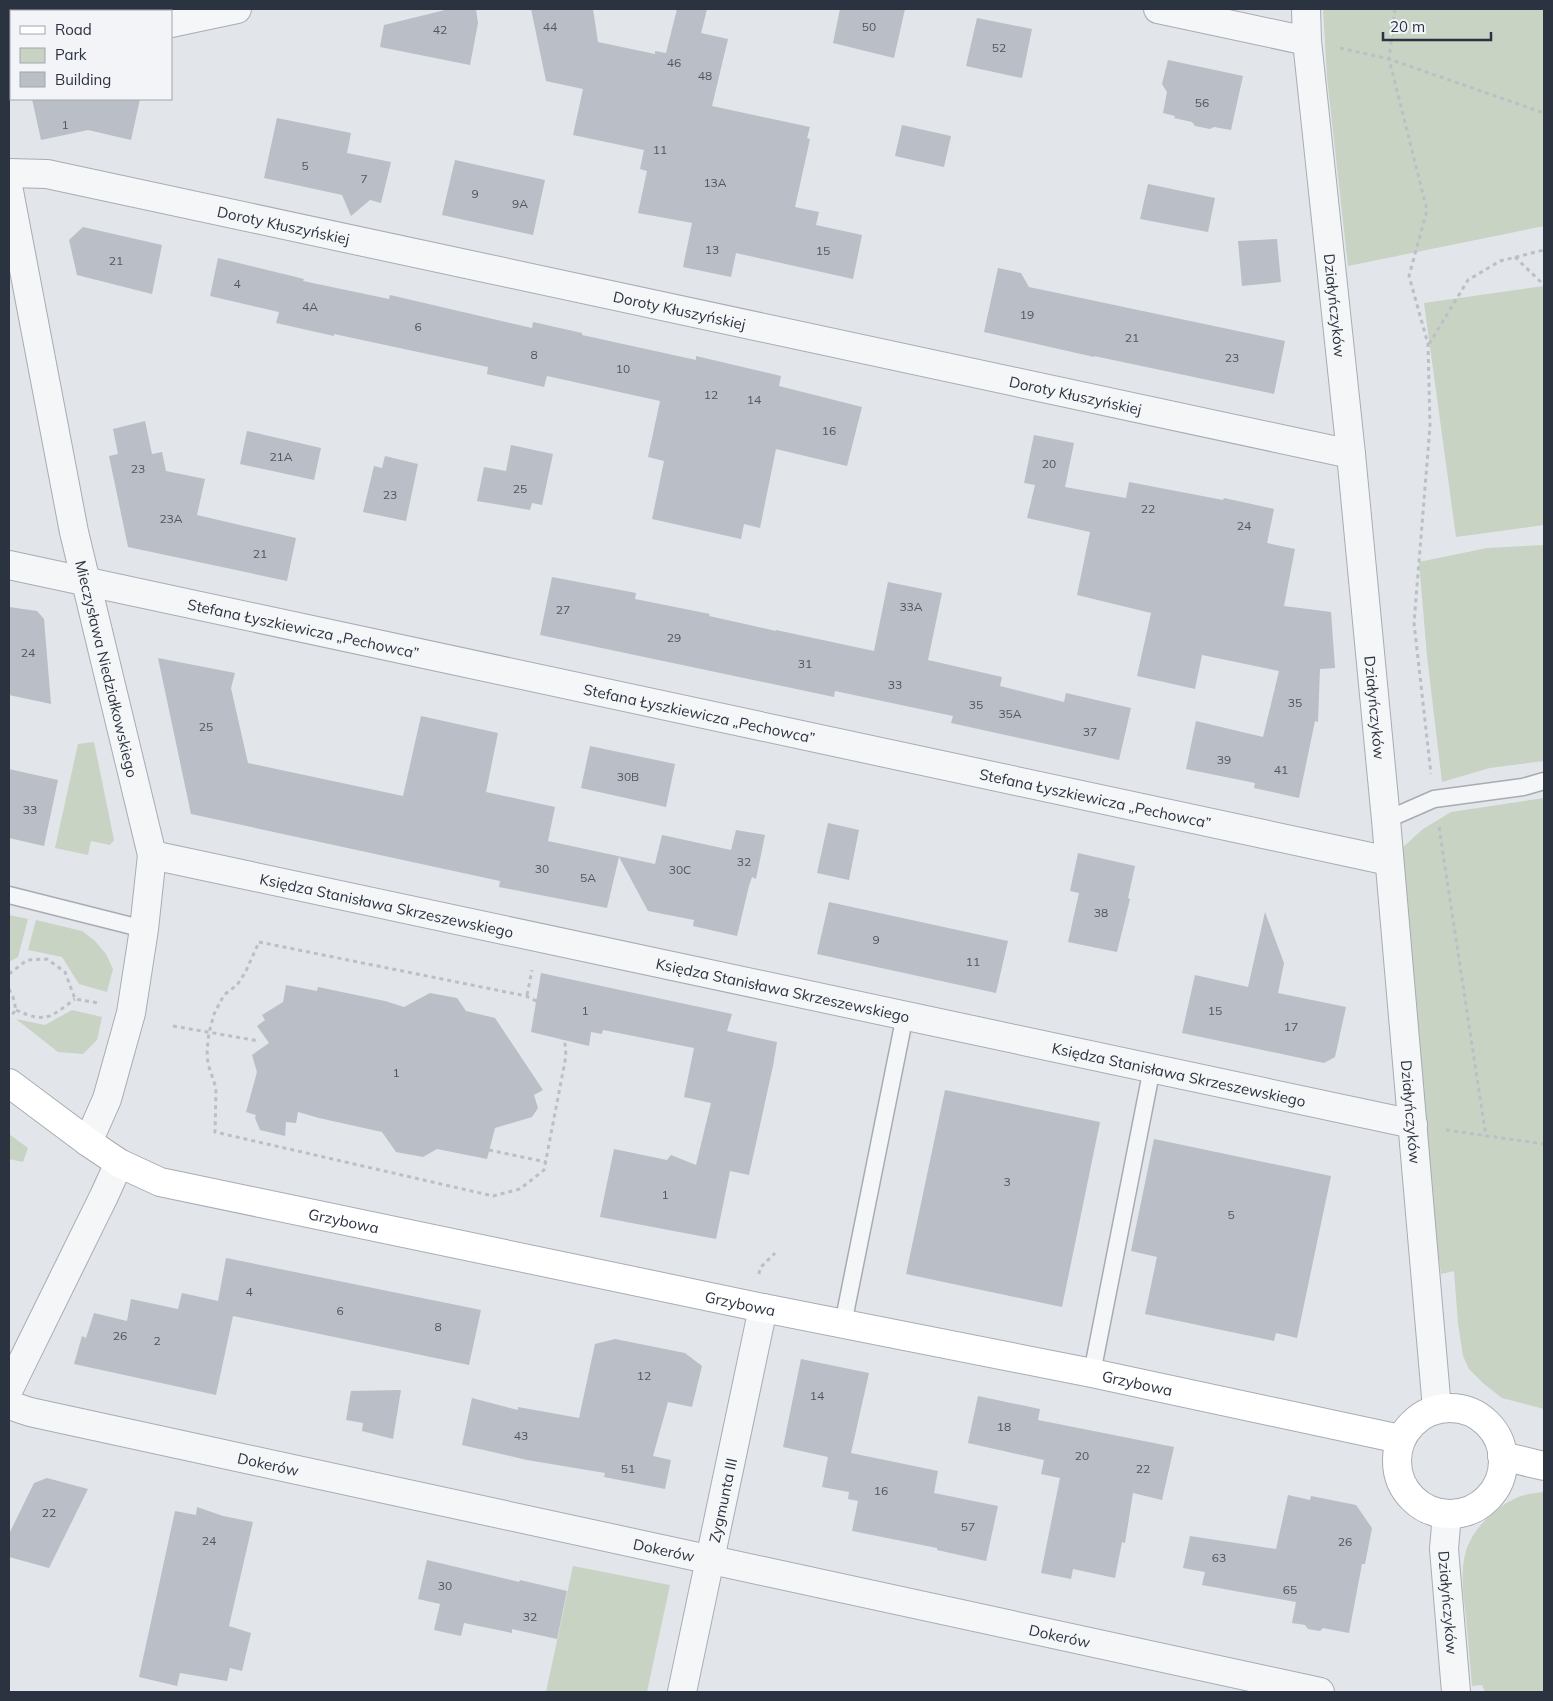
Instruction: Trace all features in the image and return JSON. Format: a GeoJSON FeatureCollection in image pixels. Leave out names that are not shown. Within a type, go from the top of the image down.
{"type":"FeatureCollection","features":[{"type":"Feature","properties":{"kind":"street"},"geometry":{"type":"LineString","coordinates":[[172,22],[237,9]]}},
{"type":"Feature","properties":{"kind":"street"},"geometry":{"type":"LineString","coordinates":[[1158,9],[1307,41]]}},
{"type":"Feature","properties":{"kind":"street","name":"Działyńczyków"},"geometry":{"type":"LineString","coordinates":[[1306,9],[1307,41],[1351,454],[1386,820],[1437,1409]]}},
{"type":"Feature","properties":{"kind":"street","name":"Doroty Kłuszyńskiej"},"geometry":{"type":"LineString","coordinates":[[9,172],[47,174],[1351,454]]}},
{"type":"Feature","properties":{"kind":"street","name":"Mieczysława Niedziałkowskiego"},"geometry":{"type":"LineString","coordinates":[[9,191],[74,532],[152,855],[144,929],[131,1013],[107,1098],[88,1142]]}},
{"type":"Feature","properties":{"kind":"street","name":"Stefana Łyszkiewicza „Pechowca”"},"geometry":{"type":"LineString","coordinates":[[9,565],[1389,861]]}},
{"type":"Feature","properties":{"kind":"street","name":"Księdza Stanisława Skrzeszewskiego"},"geometry":{"type":"LineString","coordinates":[[152,855],[1413,1124]]}},
{"type":"Feature","properties":{"kind":"street","name":"Grzybowa"},"geometry":{"type":"LineString","coordinates":[[9,1083],[119,1163],[160,1182],[763,1308],[1092,1374],[1400,1440]]}},
{"type":"Feature","properties":{"kind":"street"},"geometry":{"type":"LineString","coordinates":[[9,1389],[119,1163]]}},
{"type":"Feature","properties":{"kind":"street","name":"Zygmunta III"},"geometry":{"type":"LineString","coordinates":[[682,1692],[708,1560],[763,1308]]}},
{"type":"Feature","properties":{"kind":"street","name":"Dokerów"},"geometry":{"type":"LineString","coordinates":[[9,1405],[30,1412],[1320,1692]]}},
{"type":"Feature","properties":{"kind":"street"},"geometry":{"type":"LineString","coordinates":[[1454,1408],[1468,1411],[1482,1419],[1492,1429],[1499,1442],[1502,1456],[1502,1471],[1497,1485],[1490,1495],[1471,1510],[1447,1514],[1435,1512],[1422,1506],[1411,1497],[1403,1486],[1398,1472],[1397,1458],[1400,1440],[1415,1421],[1437,1409],[1454,1408]]}},
{"type":"Feature","properties":{"kind":"street"},"geometry":{"type":"LineString","coordinates":[[1502,1456],[1544,1466]]}},
{"type":"Feature","properties":{"kind":"street","name":"Działyńczyków"},"geometry":{"type":"LineString","coordinates":[[1447,1514],[1444,1549],[1456,1692]]}},
{"type":"Feature","properties":{"kind":"lane"},"geometry":{"type":"LineString","coordinates":[[1386,820],[1434,799],[1523,787],[1544,781]]}},
{"type":"Feature","properties":{"kind":"lane"},"geometry":{"type":"LineString","coordinates":[[9,895],[144,929]]}},
{"type":"Feature","properties":{"kind":"lane"},"geometry":{"type":"LineString","coordinates":[[843,1324],[905,1015]]}},
{"type":"Feature","properties":{"kind":"lane"},"geometry":{"type":"LineString","coordinates":[[1092,1374],[1152,1068]]}},
{"type":"Feature","properties":{"kind":"path"},"geometry":{"type":"LineString","coordinates":[[1395,9],[1389,59],[1427,210],[1409,276],[1428,344],[1430,426],[1414,623],[1434,799],[1486,1137]]}},
{"type":"Feature","properties":{"kind":"path"},"geometry":{"type":"LineString","coordinates":[[1307,41],[1389,59],[1544,113]]}},
{"type":"Feature","properties":{"kind":"path"},"geometry":{"type":"LineString","coordinates":[[1428,344],[1468,280],[1500,261],[1544,250]]}},
{"type":"Feature","properties":{"kind":"path"},"geometry":{"type":"LineString","coordinates":[[1515,257],[1544,285]]}},
{"type":"Feature","properties":{"kind":"path"},"geometry":{"type":"LineString","coordinates":[[259,942],[526,996],[546,1006],[565,1044],[566,1056],[544,1170],[520,1189],[493,1196],[215,1132],[216,1088],[208,1064],[209,1033],[214,1014],[224,995],[237,985],[245,973],[259,942]]}},
{"type":"Feature","properties":{"kind":"path"},"geometry":{"type":"LineString","coordinates":[[9,974],[27,960],[47,959],[65,972],[75,999]]}},
{"type":"Feature","properties":{"kind":"path"},"geometry":{"type":"LineString","coordinates":[[9,989],[16,1010]]}},
{"type":"Feature","properties":{"kind":"path"},"geometry":{"type":"LineString","coordinates":[[16,1010],[34,1018],[50,1016],[75,999],[104,1003]]}},
{"type":"Feature","properties":{"kind":"path"},"geometry":{"type":"LineString","coordinates":[[9,1018],[16,1010]]}},
{"type":"Feature","properties":{"kind":"path"},"geometry":{"type":"LineString","coordinates":[[173,1026],[258,1041]]}},
{"type":"Feature","properties":{"kind":"path"},"geometry":{"type":"LineString","coordinates":[[1413,1124],[1486,1137],[1544,1144]]}},
{"type":"Feature","properties":{"kind":"path"},"geometry":{"type":"LineString","coordinates":[[489,1150],[546,1162]]}},
{"type":"Feature","properties":{"kind":"path"},"geometry":{"type":"LineString","coordinates":[[757,1280],[760,1268],[776,1253]]}},
{"type":"Feature","properties":{"kind":"green space"},"geometry":{"type":"Polygon","coordinates":[[[1323,9],[1544,9],[1544,226],[1348,266],[1327,77],[1323,9]]]}},
{"type":"Feature","properties":{"kind":"green space"},"geometry":{"type":"Polygon","coordinates":[[[1544,286],[1544,525],[1456,537],[1424,303],[1544,286]]]}},
{"type":"Feature","properties":{"kind":"green space"},"geometry":{"type":"Polygon","coordinates":[[[1544,545],[1544,761],[1490,768],[1442,782],[1427,656],[1419,562],[1487,548],[1544,545]]]}},
{"type":"Feature","properties":{"kind":"green space"},"geometry":{"type":"Polygon","coordinates":[[[94,742],[114,840],[110,845],[91,841],[88,855],[55,848],[78,744],[94,742]]]}},
{"type":"Feature","properties":{"kind":"green space"},"geometry":{"type":"Polygon","coordinates":[[[1544,798],[1544,1409],[1502,1398],[1469,1369],[1463,1356],[1454,1271],[1441,1274],[1436,1239],[1402,848],[1423,829],[1451,812],[1544,798]]]}},
{"type":"Feature","properties":{"kind":"green space"},"geometry":{"type":"Polygon","coordinates":[[[9,915],[28,919],[18,957],[9,962],[9,915]]]}},
{"type":"Feature","properties":{"kind":"green space"},"geometry":{"type":"Polygon","coordinates":[[[36,920],[82,931],[95,941],[106,954],[113,969],[107,992],[79,984],[62,957],[28,950],[36,920]]]}},
{"type":"Feature","properties":{"kind":"green space"},"geometry":{"type":"Polygon","coordinates":[[[72,1010],[102,1017],[97,1040],[83,1054],[58,1052],[16,1019],[45,1025],[72,1010]]]}},
{"type":"Feature","properties":{"kind":"green space"},"geometry":{"type":"Polygon","coordinates":[[[9,1134],[28,1148],[23,1162],[9,1159],[9,1134]]]}},
{"type":"Feature","properties":{"kind":"green space"},"geometry":{"type":"Polygon","coordinates":[[[1544,1492],[1544,1692],[1485,1692],[1482,1685],[1472,1686],[1463,1584],[1463,1567],[1466,1551],[1481,1524],[1498,1509],[1516,1498],[1527,1494],[1544,1492]]]}},
{"type":"Feature","properties":{"kind":"green space"},"geometry":{"type":"Polygon","coordinates":[[[573,1566],[670,1585],[647,1692],[546,1692],[573,1566]]]}},
{"type":"Feature","properties":{"kind":"building"},"geometry":{"type":"Polygon","coordinates":[[[449,9],[476,9],[478,23],[470,65],[380,47],[384,25],[449,9]]]}},
{"type":"Feature","properties":{"kind":"building"},"geometry":{"type":"Polygon","coordinates":[[[531,9],[593,9],[598,42],[655,54],[655,51],[666,53],[677,9],[707,9],[701,33],[728,39],[712,106],[810,127],[807,138],[810,139],[795,207],[819,212],[816,225],[862,235],[853,279],[736,253],[731,277],[683,267],[692,223],[638,213],[647,171],[640,169],[644,150],[573,135],[583,89],[546,81],[531,9]]]}},
{"type":"Feature","properties":{"kind":"building"},"geometry":{"type":"Polygon","coordinates":[[[840,9],[905,9],[894,58],[833,43],[840,9]]]}},
{"type":"Feature","properties":{"kind":"building"},"geometry":{"type":"Polygon","coordinates":[[[977,18],[1032,29],[1022,78],[966,66],[977,18]]]}},
{"type":"Feature","properties":{"kind":"building"},"geometry":{"type":"Polygon","coordinates":[[[1168,60],[1243,76],[1231,130],[1195,126],[1192,122],[1174,118],[1175,116],[1163,113],[1167,92],[1162,84],[1168,60]]]}},
{"type":"Feature","properties":{"kind":"building"},"geometry":{"type":"Polygon","coordinates":[[[32,100],[140,100],[131,140],[88,130],[41,140],[32,100]]]}},
{"type":"Feature","properties":{"kind":"building"},"geometry":{"type":"Polygon","coordinates":[[[277,118],[351,133],[347,153],[391,162],[381,203],[370,200],[351,216],[342,195],[264,178],[277,118]]]}},
{"type":"Feature","properties":{"kind":"building"},"geometry":{"type":"Polygon","coordinates":[[[902,125],[951,136],[944,167],[895,156],[902,125]]]}},
{"type":"Feature","properties":{"kind":"building"},"geometry":{"type":"Polygon","coordinates":[[[455,160],[545,180],[533,235],[442,215],[455,160]]]}},
{"type":"Feature","properties":{"kind":"building"},"geometry":{"type":"Polygon","coordinates":[[[1148,184],[1215,198],[1208,232],[1140,219],[1148,184]]]}},
{"type":"Feature","properties":{"kind":"building"},"geometry":{"type":"Polygon","coordinates":[[[83,227],[162,245],[152,294],[77,275],[69,240],[83,227]]]}},
{"type":"Feature","properties":{"kind":"building"},"geometry":{"type":"Polygon","coordinates":[[[1277,239],[1281,282],[1242,286],[1238,241],[1277,239]]]}},
{"type":"Feature","properties":{"kind":"building"},"geometry":{"type":"Polygon","coordinates":[[[218,258],[304,279],[303,281],[389,299],[390,295],[532,328],[533,322],[582,333],[582,335],[696,360],[696,356],[781,376],[779,386],[862,407],[847,466],[776,449],[760,528],[744,524],[741,539],[652,519],[664,461],[648,457],[660,401],[547,376],[544,387],[487,374],[488,367],[276,323],[279,312],[210,296],[218,258]]]}},
{"type":"Feature","properties":{"kind":"building"},"geometry":{"type":"Polygon","coordinates":[[[998,268],[1021,273],[1029,287],[1285,341],[1274,394],[984,332],[998,268]]]}},
{"type":"Feature","properties":{"kind":"building"},"geometry":{"type":"Polygon","coordinates":[[[145,421],[152,454],[162,452],[166,471],[205,479],[197,515],[296,538],[287,581],[128,547],[109,456],[118,454],[113,429],[145,421]]]}},
{"type":"Feature","properties":{"kind":"building"},"geometry":{"type":"Polygon","coordinates":[[[247,431],[321,448],[314,480],[240,464],[247,431]]]}},
{"type":"Feature","properties":{"kind":"building"},"geometry":{"type":"Polygon","coordinates":[[[1034,435],[1074,443],[1065,487],[1126,498],[1129,482],[1223,500],[1224,498],[1274,509],[1267,543],[1295,549],[1284,606],[1331,612],[1335,668],[1320,669],[1318,722],[1315,721],[1299,798],[1254,788],[1255,783],[1186,769],[1196,721],[1263,737],[1279,671],[1202,655],[1195,689],[1137,676],[1151,613],[1077,595],[1090,532],[1027,518],[1035,485],[1024,483],[1034,435]]]}},
{"type":"Feature","properties":{"kind":"building"},"geometry":{"type":"Polygon","coordinates":[[[511,445],[553,454],[542,505],[532,503],[530,510],[477,501],[484,467],[506,471],[511,445]]]}},
{"type":"Feature","properties":{"kind":"building"},"geometry":{"type":"Polygon","coordinates":[[[385,456],[418,464],[406,521],[363,512],[374,466],[382,468],[385,456]]]}},
{"type":"Feature","properties":{"kind":"building"},"geometry":{"type":"Polygon","coordinates":[[[552,577],[636,593],[635,599],[874,651],[888,582],[942,593],[928,660],[1002,677],[1000,686],[1064,702],[1066,693],[1131,708],[1119,760],[951,723],[953,716],[835,691],[834,697],[540,635],[552,577]]]}},
{"type":"Feature","properties":{"kind":"building"},"geometry":{"type":"Polygon","coordinates":[[[9,607],[37,611],[44,619],[51,704],[9,695],[9,607]]]}},
{"type":"Feature","properties":{"kind":"building"},"geometry":{"type":"Polygon","coordinates":[[[158,658],[235,673],[231,688],[248,763],[403,796],[421,716],[498,733],[486,792],[555,807],[548,841],[655,864],[662,835],[731,850],[736,830],[765,835],[756,879],[752,877],[737,936],[693,926],[694,920],[648,911],[619,857],[607,908],[499,887],[500,881],[191,814],[158,658]]]}},
{"type":"Feature","properties":{"kind":"building"},"geometry":{"type":"Polygon","coordinates":[[[590,746],[675,764],[666,807],[581,788],[590,746]]]}},
{"type":"Feature","properties":{"kind":"building"},"geometry":{"type":"Polygon","coordinates":[[[9,769],[58,780],[44,846],[9,838],[9,769]]]}},
{"type":"Feature","properties":{"kind":"building"},"geometry":{"type":"Polygon","coordinates":[[[828,823],[859,830],[849,880],[817,873],[828,823]]]}},
{"type":"Feature","properties":{"kind":"building"},"geometry":{"type":"Polygon","coordinates":[[[1078,853],[1135,866],[1128,898],[1130,899],[1117,952],[1068,942],[1079,893],[1070,891],[1078,853]]]}},
{"type":"Feature","properties":{"kind":"building"},"geometry":{"type":"Polygon","coordinates":[[[829,902],[1008,941],[996,993],[817,954],[829,902]]]}},
{"type":"Feature","properties":{"kind":"building"},"geometry":{"type":"Polygon","coordinates":[[[1265,912],[1284,963],[1278,993],[1346,1007],[1335,1057],[1324,1063],[1182,1033],[1195,975],[1248,987],[1265,912]]]}},
{"type":"Feature","properties":{"kind":"building"},"geometry":{"type":"Polygon","coordinates":[[[541,973],[732,1014],[727,1031],[777,1042],[749,1175],[730,1171],[716,1239],[600,1217],[614,1149],[667,1160],[671,1155],[696,1165],[711,1103],[684,1097],[694,1048],[603,1030],[602,1034],[591,1032],[589,1046],[531,1032],[541,973]]]}},
{"type":"Feature","properties":{"kind":"building"},"geometry":{"type":"Polygon","coordinates":[[[286,985],[317,991],[318,987],[385,1001],[404,1007],[430,993],[457,998],[466,1011],[495,1018],[543,1090],[534,1095],[538,1108],[532,1117],[495,1128],[487,1159],[437,1149],[423,1157],[396,1152],[382,1132],[298,1112],[296,1123],[286,1122],[285,1136],[260,1130],[255,1118],[256,1115],[246,1112],[257,1072],[252,1055],[269,1043],[257,1026],[265,1020],[262,1015],[283,1002],[286,985]]]}},
{"type":"Feature","properties":{"kind":"building"},"geometry":{"type":"Polygon","coordinates":[[[945,1090],[1100,1122],[1062,1307],[906,1274],[945,1090]]]}},
{"type":"Feature","properties":{"kind":"building"},"geometry":{"type":"Polygon","coordinates":[[[1154,1139],[1331,1176],[1297,1338],[1276,1333],[1274,1341],[1145,1314],[1157,1257],[1131,1251],[1154,1139]]]}},
{"type":"Feature","properties":{"kind":"building"},"geometry":{"type":"Polygon","coordinates":[[[226,1258],[481,1310],[469,1365],[233,1316],[216,1395],[74,1364],[82,1336],[86,1338],[94,1313],[127,1321],[131,1299],[178,1309],[182,1293],[218,1301],[226,1258]]]}},
{"type":"Feature","properties":{"kind":"building"},"geometry":{"type":"Polygon","coordinates":[[[615,1339],[685,1353],[702,1366],[692,1407],[668,1402],[653,1456],[671,1460],[665,1489],[604,1477],[605,1473],[527,1460],[462,1445],[472,1398],[518,1410],[518,1407],[579,1418],[595,1344],[615,1339]]]}},
{"type":"Feature","properties":{"kind":"building"},"geometry":{"type":"Polygon","coordinates":[[[801,1359],[869,1373],[851,1453],[938,1471],[934,1493],[998,1506],[986,1561],[937,1550],[937,1548],[852,1531],[858,1501],[848,1499],[849,1492],[822,1487],[828,1457],[783,1447],[801,1359]]]}},
{"type":"Feature","properties":{"kind":"building"},"geometry":{"type":"Polygon","coordinates":[[[401,1390],[393,1439],[362,1431],[363,1423],[346,1420],[351,1391],[401,1390]]]}},
{"type":"Feature","properties":{"kind":"building"},"geometry":{"type":"Polygon","coordinates":[[[978,1396],[1040,1409],[1038,1420],[1174,1447],[1162,1500],[1133,1493],[1125,1543],[1122,1542],[1115,1578],[1073,1569],[1071,1579],[1041,1573],[1060,1478],[1041,1474],[1044,1460],[968,1443],[978,1396]]]}},
{"type":"Feature","properties":{"kind":"building"},"geometry":{"type":"Polygon","coordinates":[[[47,1478],[88,1489],[49,1568],[9,1557],[9,1534],[34,1483],[47,1478]]]}},
{"type":"Feature","properties":{"kind":"building"},"geometry":{"type":"Polygon","coordinates":[[[1288,1495],[1310,1500],[1311,1496],[1356,1505],[1372,1528],[1365,1564],[1362,1564],[1349,1633],[1323,1628],[1320,1631],[1308,1629],[1305,1625],[1292,1623],[1296,1602],[1202,1585],[1205,1572],[1183,1568],[1190,1536],[1276,1549],[1288,1495]]]}},
{"type":"Feature","properties":{"kind":"building"},"geometry":{"type":"Polygon","coordinates":[[[197,1507],[223,1516],[253,1522],[229,1626],[251,1633],[242,1671],[230,1668],[227,1681],[180,1673],[177,1686],[139,1677],[175,1511],[196,1515],[197,1507]]]}},
{"type":"Feature","properties":{"kind":"building"},"geometry":{"type":"Polygon","coordinates":[[[427,1560],[519,1582],[520,1580],[567,1591],[557,1639],[512,1629],[512,1633],[464,1623],[461,1636],[434,1630],[440,1604],[418,1599],[427,1560]]]}}]}
